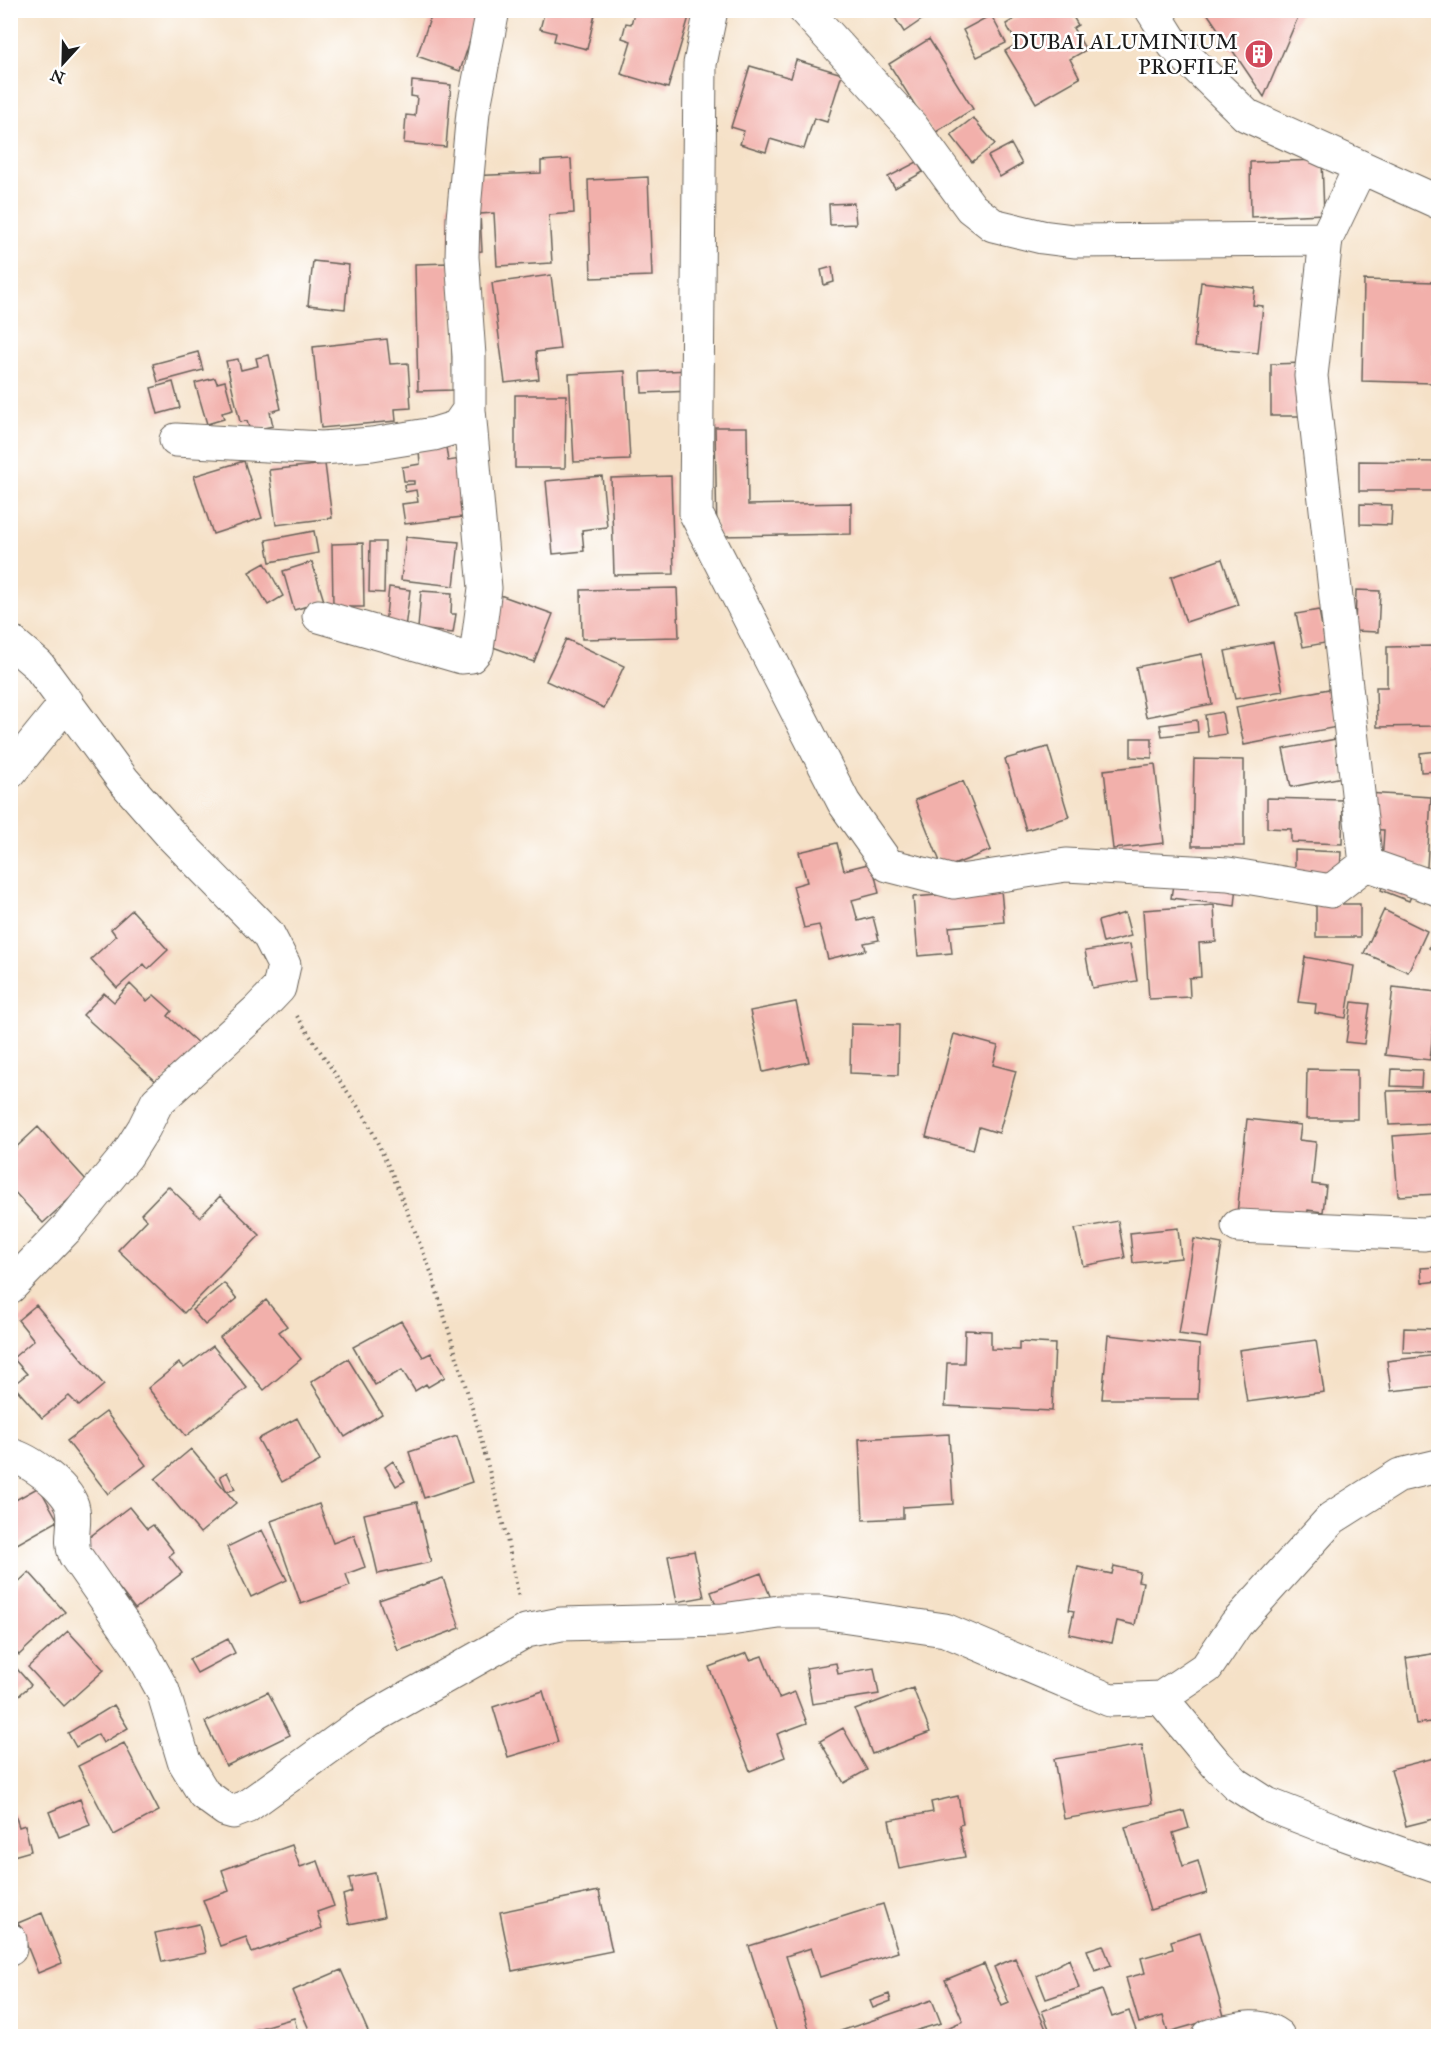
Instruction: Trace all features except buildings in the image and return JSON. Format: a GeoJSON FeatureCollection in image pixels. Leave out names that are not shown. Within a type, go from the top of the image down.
{"type":"FeatureCollection","features":[{"type":"Feature","properties":{"kind":"street"},"geometry":{"type":"LineString","coordinates":[[319,616],[461,657],[471,656],[477,648],[485,588],[469,410],[469,356],[462,257],[463,219],[473,112],[493,10]]}},
{"type":"Feature","properties":{"kind":"street"},"geometry":{"type":"LineString","coordinates":[[711,10],[700,64],[696,514],[844,803],[888,865],[954,882],[1066,865],[1228,874],[1330,891],[1366,864]]}},
{"type":"Feature","properties":{"kind":"street"},"geometry":{"type":"LineString","coordinates":[[805,10],[912,127],[971,208],[993,225],[1042,237],[1074,241],[1326,239]]}},
{"type":"Feature","properties":{"kind":"street"},"geometry":{"type":"LineString","coordinates":[[1152,10],[1174,45],[1246,116],[1438,202]]}},
{"type":"Feature","properties":{"kind":"street"},"geometry":{"type":"LineString","coordinates":[[1360,168],[1326,239],[1311,376],[1366,864]]}},
{"type":"Feature","properties":{"kind":"street"},"geometry":{"type":"LineString","coordinates":[[176,440],[322,448],[372,444],[434,434],[457,427],[469,410]]}},
{"type":"Feature","properties":{"kind":"street"},"geometry":{"type":"LineString","coordinates":[[10,641],[38,665],[123,780],[172,836],[268,934],[284,965],[279,988],[157,1102],[127,1155],[68,1227],[10,1287]]}},
{"type":"Feature","properties":{"kind":"street"},"geometry":{"type":"LineString","coordinates":[[10,772],[67,702]]}},
{"type":"Feature","properties":{"kind":"street"},"geometry":{"type":"LineString","coordinates":[[1366,864],[1438,889]]}},
{"type":"Feature","properties":{"kind":"street"},"geometry":{"type":"LineString","coordinates":[[1239,1226],[1424,1234],[1438,1232]]}},
{"type":"Feature","properties":{"kind":"street"},"geometry":{"type":"LineString","coordinates":[[10,1455],[20,1458],[40,1471],[66,1492],[72,1501],[74,1512],[71,1541],[75,1556],[139,1647],[163,1691],[184,1761],[204,1794],[226,1810],[233,1812],[246,1807],[361,1724],[526,1631],[561,1624],[723,1620],[779,1612],[821,1612],[945,1630],[1110,1700],[1161,1698],[1207,1667],[1236,1624],[1332,1518],[1400,1475],[1438,1466]]}},
{"type":"Feature","properties":{"kind":"street"},"geometry":{"type":"LineString","coordinates":[[1161,1698],[1217,1766],[1236,1784],[1267,1804],[1438,1867]]}},
{"type":"Feature","properties":{"kind":"street"},"geometry":{"type":"LineString","coordinates":[[10,1940],[10,1948]]}},
{"type":"Feature","properties":{"kind":"street"},"geometry":{"type":"LineString","coordinates":[[1209,2037],[1254,2026],[1265,2028],[1278,2037]]}},
{"type":"Feature","properties":{"kind":"path"},"geometry":{"type":"LineString","coordinates":[[279,988],[366,1118],[393,1176],[431,1272],[477,1424],[507,1539],[526,1631]]}},
{"type":"Feature","properties":{"kind":"place","name":"DUBAI ALUMINIUM PROFILE"},"geometry":{"type":"Point","coordinates":[1259,54]}}]}
